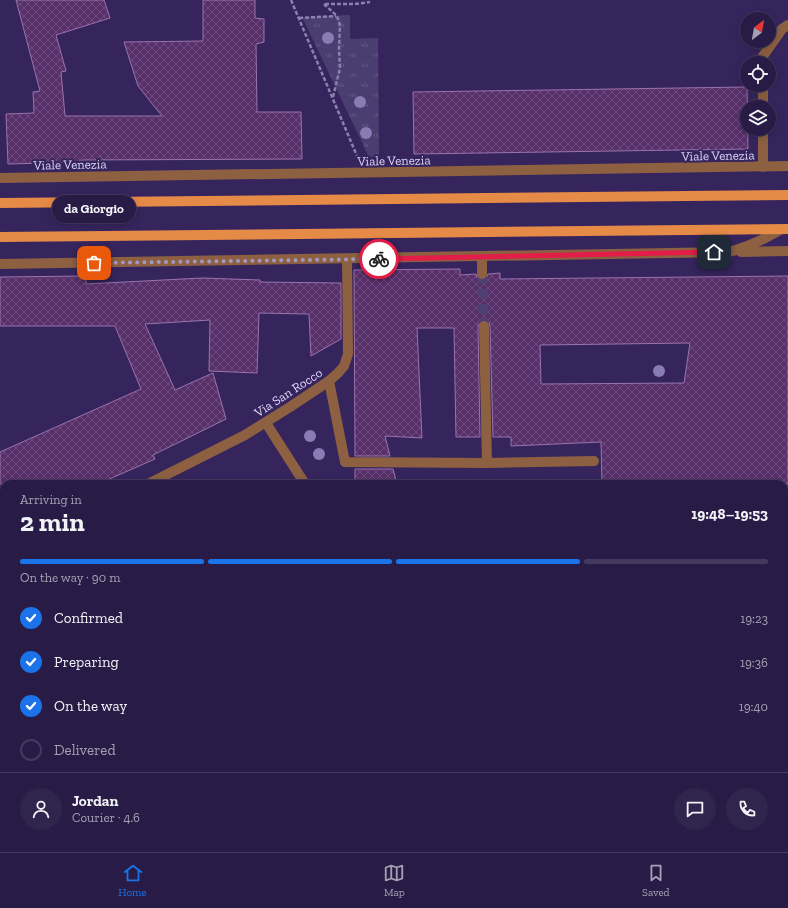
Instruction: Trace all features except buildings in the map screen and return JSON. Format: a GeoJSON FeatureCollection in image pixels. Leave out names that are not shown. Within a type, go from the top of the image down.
{"type":"FeatureCollection","features":[{"type":"Feature","properties":{"kind":"main road"},"geometry":{"type":"LineString","coordinates":[[0,203],[788,195]]}},
{"type":"Feature","properties":{"kind":"main road"},"geometry":{"type":"LineString","coordinates":[[0,237],[784,230]]}},
{"type":"Feature","properties":{"kind":"street"},"geometry":{"type":"LineString","coordinates":[[763,56],[782,29],[788,25]]}},
{"type":"Feature","properties":{"kind":"street"},"geometry":{"type":"LineString","coordinates":[[763,136],[763,167]]}},
{"type":"Feature","properties":{"kind":"street","name":"Viale Venezia"},"geometry":{"type":"LineString","coordinates":[[0,178],[788,166]]}},
{"type":"Feature","properties":{"kind":"street"},"geometry":{"type":"LineString","coordinates":[[729,252],[749,246],[784,230]]}},
{"type":"Feature","properties":{"kind":"street"},"geometry":{"type":"LineString","coordinates":[[0,264],[788,252]]}},
{"type":"Feature","properties":{"kind":"street"},"geometry":{"type":"LineString","coordinates":[[482,257],[482,274]]}},
{"type":"Feature","properties":{"kind":"street","name":"Via San Rocco"},"geometry":{"type":"LineString","coordinates":[[156,480],[245,435],[329,381],[341,370],[347,360],[347,259]]}},
{"type":"Feature","properties":{"kind":"street"},"geometry":{"type":"LineString","coordinates":[[484,326],[487,463]]}},
{"type":"Feature","properties":{"kind":"street"},"geometry":{"type":"LineString","coordinates":[[329,381],[344,462],[487,463],[594,461]]}},
{"type":"Feature","properties":{"kind":"street"},"geometry":{"type":"LineString","coordinates":[[266,422],[302,480]]}},
{"type":"Feature","properties":{"kind":"path"},"geometry":{"type":"LineString","coordinates":[[291,0],[365,173]]}},
{"type":"Feature","properties":{"kind":"path"},"geometry":{"type":"LineString","coordinates":[[332,97],[340,68],[338,50],[340,25],[337,16],[324,4],[355,4],[370,2]]}},
{"type":"Feature","properties":{"kind":"path"},"geometry":{"type":"LineString","coordinates":[[299,18],[337,16]]}},
{"type":"Feature","properties":{"kind":"green space"},"geometry":{"type":"Polygon","coordinates":[[[350,15],[350,39],[378,38],[379,156],[369,157],[302,17],[350,15]]]}},
{"type":"Feature","properties":{"kind":"tunnel"},"geometry":{"type":"LineString","coordinates":[[482,274],[484,326]]}},
{"type":"Feature","properties":{"kind":"way so far"},"geometry":{"type":"LineString","coordinates":[[94,263],[379,259]]}},
{"type":"Feature","properties":{"kind":"place","name":"da Giorgio"},"geometry":{"type":"Point","coordinates":[94,263]}},
{"type":"Feature","properties":{"kind":"route"},"geometry":{"type":"LineString","coordinates":[[379,259],[714,252]]}}]}
